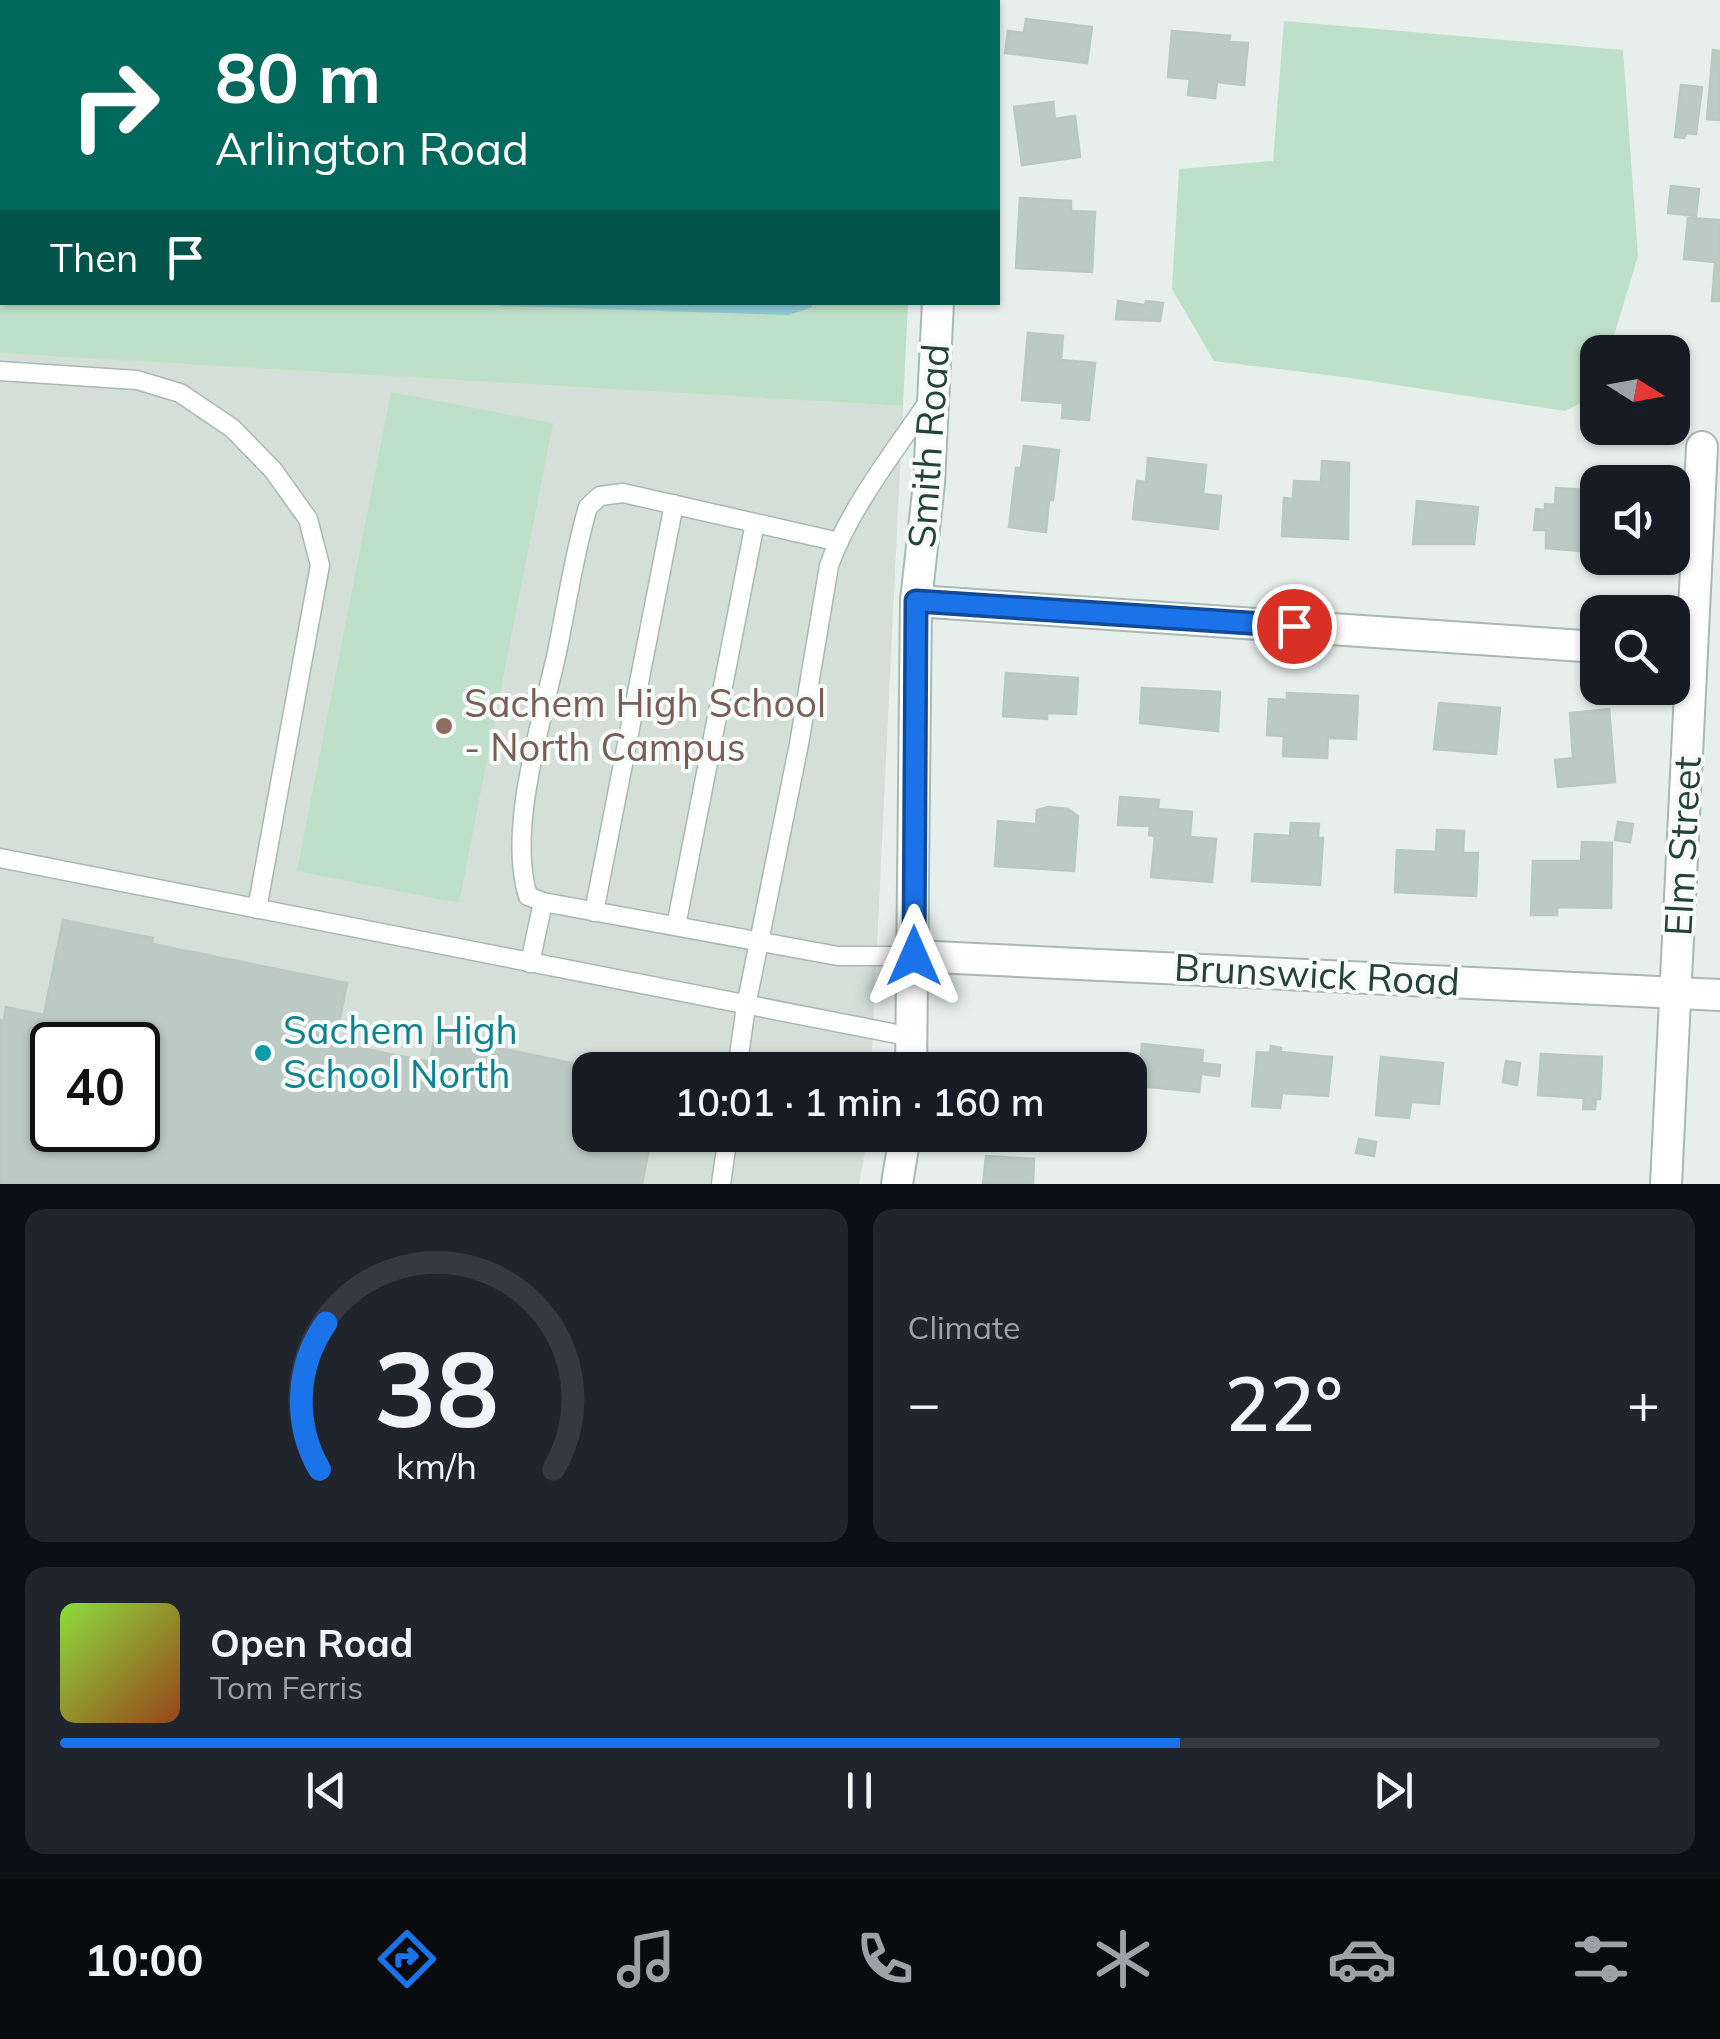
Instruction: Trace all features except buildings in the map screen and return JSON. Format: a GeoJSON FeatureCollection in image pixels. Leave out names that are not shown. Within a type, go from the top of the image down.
{"type":"FeatureCollection","features":[{"type":"Feature","properties":{"kind":"street","name":"Smith Road"},"geometry":{"type":"LineString","coordinates":[[912,1052],[916,601],[929,482],[938,305]]}},
{"type":"Feature","properties":{"kind":"street","name":"Elm Street"},"geometry":{"type":"LineString","coordinates":[[1666,1184],[1695,653],[1702,447]]}},
{"type":"Feature","properties":{"kind":"street"},"geometry":{"type":"LineString","coordinates":[[916,601],[1580,646]]}},
{"type":"Feature","properties":{"kind":"street","name":"Brunswick Road"},"geometry":{"type":"LineString","coordinates":[[914,956],[1720,995]]}},
{"type":"Feature","properties":{"kind":"street"},"geometry":{"type":"LineString","coordinates":[[897,1184],[902,1152]]}},
{"type":"Feature","properties":{"kind":"lane"},"geometry":{"type":"LineString","coordinates":[[0,371],[137,380],[180,392],[232,428],[273,470],[308,519],[320,565],[257,909]]}},
{"type":"Feature","properties":{"kind":"lane"},"geometry":{"type":"LineString","coordinates":[[740,1052],[799,744],[824,590],[838,542],[934,394]]}},
{"type":"Feature","properties":{"kind":"lane"},"geometry":{"type":"LineString","coordinates":[[838,542],[623,493],[600,496],[588,508],[524,806],[521,865],[528,896],[543,902],[838,956],[914,956]]}},
{"type":"Feature","properties":{"kind":"lane"},"geometry":{"type":"LineString","coordinates":[[594,912],[674,504]]}},
{"type":"Feature","properties":{"kind":"lane"},"geometry":{"type":"LineString","coordinates":[[676,926],[755,523]]}},
{"type":"Feature","properties":{"kind":"lane"},"geometry":{"type":"LineString","coordinates":[[0,858],[912,1036]]}},
{"type":"Feature","properties":{"kind":"lane"},"geometry":{"type":"LineString","coordinates":[[530,963],[543,902]]}},
{"type":"Feature","properties":{"kind":"lane"},"geometry":{"type":"LineString","coordinates":[[721,1184],[726,1152]]}},
{"type":"Feature","properties":{"kind":"shaded area","name":"Sachem High School - North Campus"},"geometry":{"type":"Polygon","coordinates":[[[0,350],[903,406],[872,1052],[572,1052],[572,1152],[865,1152],[859,1184],[0,1184],[0,350]]]}},
{"type":"Feature","properties":{"kind":"green space"},"geometry":{"type":"Polygon","coordinates":[[[1284,21],[1623,50],[1638,256],[1614,335],[1580,335],[1580,403],[1565,411],[1214,361],[1172,289],[1179,169],[1273,161],[1284,21]]]}},
{"type":"Feature","properties":{"kind":"green space"},"geometry":{"type":"Polygon","coordinates":[[[0,305],[908,305],[903,406],[0,353],[0,305]]]}},
{"type":"Feature","properties":{"kind":"green space"},"geometry":{"type":"Polygon","coordinates":[[[391,392],[553,423],[459,903],[297,871],[391,392]]]}},
{"type":"Feature","properties":{"kind":"water"},"geometry":{"type":"Polygon","coordinates":[[[494,305],[813,307],[789,315],[494,305]]]}},
{"type":"Feature","properties":{"kind":"place","name":"Sachem High School - North Campus"},"geometry":{"type":"Point","coordinates":[444,726]}},
{"type":"Feature","properties":{"kind":"place","name":"Sachem High School North"},"geometry":{"type":"Point","coordinates":[263,1053]}},
{"type":"Feature","properties":{"kind":"route"},"geometry":{"type":"LineString","coordinates":[[914,956],[916,601],[1294,626]]}}]}
